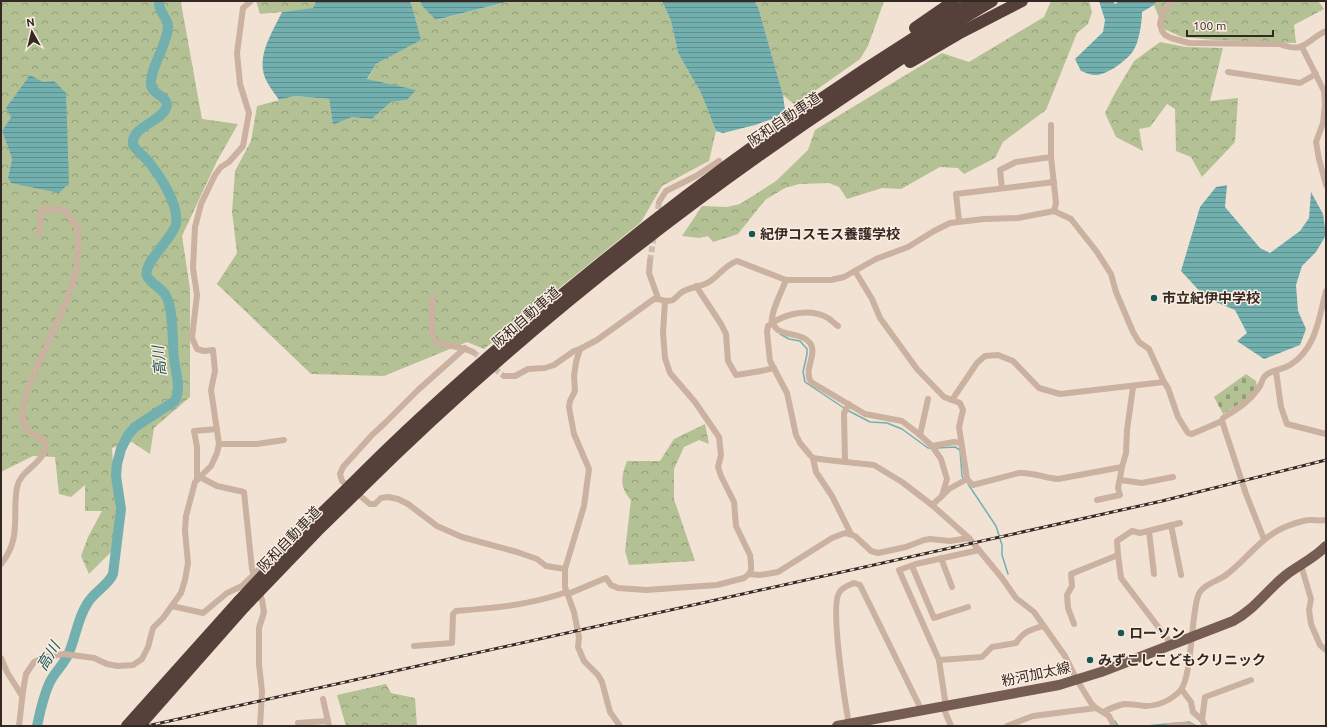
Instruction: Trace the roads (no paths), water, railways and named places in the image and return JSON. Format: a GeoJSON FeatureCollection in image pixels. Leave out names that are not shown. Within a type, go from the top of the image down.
{"type":"FeatureCollection","features":[{"type":"Feature","properties":{"kind":"highway"},"geometry":{"type":"LineString","coordinates":[[835,90],[954,1]]}},
{"type":"Feature","properties":{"kind":"highway","name":"阪和自動車道"},"geometry":{"type":"LineString","coordinates":[[136,723],[312,523],[352,486],[396,440],[478,366],[624,244],[713,176],[884,57],[974,1]]}},
{"type":"Feature","properties":{"kind":"highway","name":"阪和自動車道"},"geometry":{"type":"LineString","coordinates":[[352,486],[401,449],[458,396],[578,293],[719,183],[808,120],[992,1]]}},
{"type":"Feature","properties":{"kind":"highway"},"geometry":{"type":"LineString","coordinates":[[808,120],[958,34],[1022,1]]}},
{"type":"Feature","properties":{"kind":"main road","name":"粉河加太線"},"geometry":{"type":"LineString","coordinates":[[837,726],[1051,687],[1077,680],[1232,622],[1243,616],[1286,575],[1313,557],[1326,546]]}},
{"type":"Feature","properties":{"kind":"street"},"geometry":{"type":"LineString","coordinates":[[19,726],[26,674],[34,662],[45,657],[64,654],[80,656],[118,666],[133,666],[142,659],[148,647],[153,628],[181,593],[188,563],[185,531],[186,516],[195,482],[211,466],[217,453],[218,444],[211,390],[215,371],[213,350],[204,351],[197,349],[192,338],[197,295],[193,268],[195,227],[201,204],[215,175],[220,167],[229,162],[243,146],[245,139],[249,113],[240,84],[237,53],[243,8],[251,1]]}},
{"type":"Feature","properties":{"kind":"street"},"geometry":{"type":"LineString","coordinates":[[1172,1],[1163,11],[1160,24],[1162,31],[1165,35],[1171,38],[1189,43],[1280,44],[1291,49],[1302,47],[1316,36],[1326,31]]}},
{"type":"Feature","properties":{"kind":"street"},"geometry":{"type":"LineString","coordinates":[[1302,47],[1324,91],[1325,104],[1323,123],[1316,142],[1326,184]]}},
{"type":"Feature","properties":{"kind":"street"},"geometry":{"type":"LineString","coordinates":[[1228,72],[1300,83],[1316,74]]}},
{"type":"Feature","properties":{"kind":"street"},"geometry":{"type":"LineString","coordinates":[[1051,125],[1051,157],[1056,203],[1054,211]]}},
{"type":"Feature","properties":{"kind":"street"},"geometry":{"type":"LineString","coordinates":[[1002,188],[1000,170],[1016,162],[1051,157]]}},
{"type":"Feature","properties":{"kind":"street"},"geometry":{"type":"LineString","coordinates":[[659,202],[666,191],[696,176],[719,161]]}},
{"type":"Feature","properties":{"kind":"street"},"geometry":{"type":"LineString","coordinates":[[959,222],[956,194],[1054,182]]}},
{"type":"Feature","properties":{"kind":"street"},"geometry":{"type":"LineString","coordinates":[[1,564],[12,547],[15,528],[17,487],[26,473],[40,459],[46,450],[46,445],[42,439],[31,433],[24,424],[22,414],[27,390],[67,300],[76,272],[79,232],[65,210],[41,209],[39,234]]}},
{"type":"Feature","properties":{"kind":"street"},"geometry":{"type":"LineString","coordinates":[[504,376],[515,376],[528,369],[546,368],[554,365],[574,351],[597,340],[654,299],[658,298],[665,301],[672,300],[682,292],[707,283],[718,276],[730,263],[737,261],[786,280],[831,280],[844,277],[876,259],[908,247],[950,223],[984,219],[1018,218],[1054,211],[1071,219],[1097,252],[1111,274],[1116,292],[1133,332],[1139,342],[1149,349],[1168,388],[1178,417],[1188,433],[1192,434],[1222,421],[1223,418],[1248,402],[1260,387],[1262,379],[1266,374],[1289,366],[1299,358],[1309,347],[1317,329],[1326,291]]}},
{"type":"Feature","properties":{"kind":"street"},"geometry":{"type":"LineString","coordinates":[[650,261],[649,273],[658,298]]}},
{"type":"Feature","properties":{"kind":"street"},"geometry":{"type":"LineString","coordinates":[[855,271],[872,299],[880,318],[917,369],[944,397],[960,403],[963,410],[959,426],[961,443],[964,452],[967,479],[973,485],[1026,472],[1058,479],[1122,467]]}},
{"type":"Feature","properties":{"kind":"street"},"geometry":{"type":"LineString","coordinates":[[786,280],[773,311],[771,318],[772,323],[778,330],[801,336],[810,343],[812,351],[808,377],[812,382],[865,414],[902,420],[920,435],[932,446],[941,459],[947,479],[942,496]]}},
{"type":"Feature","properties":{"kind":"street"},"geometry":{"type":"LineString","coordinates":[[696,286],[722,324],[726,334],[728,361],[736,375],[774,368]]}},
{"type":"Feature","properties":{"kind":"street"},"geometry":{"type":"LineString","coordinates":[[433,296],[433,339],[438,343],[465,348],[473,352]]}},
{"type":"Feature","properties":{"kind":"street"},"geometry":{"type":"LineString","coordinates":[[414,646],[452,643],[453,614],[456,611],[531,603],[568,593],[606,578],[611,585],[618,588],[646,590],[717,585],[744,578],[749,574],[752,563],[750,555],[736,526],[734,502],[718,467],[721,455],[720,437],[695,402],[670,373],[665,358],[663,333],[665,301]]}},
{"type":"Feature","properties":{"kind":"street"},"geometry":{"type":"LineString","coordinates":[[838,326],[829,318],[816,313],[801,313],[783,316],[768,326],[767,332],[770,361],[787,393],[796,435],[800,443],[813,458],[816,472],[832,496],[851,534],[878,553],[906,547],[930,539],[950,541],[969,538]]}},
{"type":"Feature","properties":{"kind":"street"},"geometry":{"type":"LineString","coordinates":[[465,348],[418,390],[372,435],[343,467],[340,474],[342,480],[352,486],[370,504],[375,504],[381,498],[388,497],[398,500],[408,504],[437,526],[462,537],[517,552],[537,559],[546,566],[565,569]]}},
{"type":"Feature","properties":{"kind":"street"},"geometry":{"type":"LineString","coordinates":[[580,349],[575,369],[575,392],[570,401],[569,407],[574,434],[588,469],[588,479],[584,506],[565,569],[565,587],[568,593],[579,637],[578,647],[584,661],[598,675],[602,682],[610,712],[620,726]]}},
{"type":"Feature","properties":{"kind":"street"},"geometry":{"type":"LineString","coordinates":[[952,400],[977,362],[985,356],[998,355],[1013,361],[1039,388],[1060,394],[1133,387],[1164,382]]}},
{"type":"Feature","properties":{"kind":"street"},"geometry":{"type":"LineString","coordinates":[[1276,371],[1281,407],[1287,424],[1326,434]]}},
{"type":"Feature","properties":{"kind":"street"},"geometry":{"type":"LineString","coordinates":[[1097,500],[1120,495],[1118,488],[1126,454],[1127,430],[1133,387]]}},
{"type":"Feature","properties":{"kind":"street"},"geometry":{"type":"LineString","coordinates":[[920,435],[928,399]]}},
{"type":"Feature","properties":{"kind":"street"},"geometry":{"type":"LineString","coordinates":[[845,462],[844,413],[849,404]]}},
{"type":"Feature","properties":{"kind":"street"},"geometry":{"type":"LineString","coordinates":[[1222,421],[1246,494],[1264,539]]}},
{"type":"Feature","properties":{"kind":"street"},"geometry":{"type":"LineString","coordinates":[[199,479],[197,447],[194,431],[216,429]]}},
{"type":"Feature","properties":{"kind":"street"},"geometry":{"type":"LineString","coordinates":[[218,444],[257,444],[284,440]]}},
{"type":"Feature","properties":{"kind":"street"},"geometry":{"type":"LineString","coordinates":[[932,446],[954,442],[961,443]]}},
{"type":"Feature","properties":{"kind":"street"},"geometry":{"type":"LineString","coordinates":[[813,458],[874,465],[902,482],[932,505],[969,538],[1002,578],[1016,598],[1034,612],[1065,656],[1077,680],[1096,708],[1109,716],[1114,726]]}},
{"type":"Feature","properties":{"kind":"street"},"geometry":{"type":"LineString","coordinates":[[1120,480],[1142,483],[1173,477]]}},
{"type":"Feature","properties":{"kind":"street"},"geometry":{"type":"LineString","coordinates":[[199,479],[217,486],[244,492],[254,574],[264,612],[260,628],[258,664],[262,692],[260,726]]}},
{"type":"Feature","properties":{"kind":"street"},"geometry":{"type":"LineString","coordinates":[[932,505],[950,489],[967,479]]}},
{"type":"Feature","properties":{"kind":"street"},"geometry":{"type":"LineString","coordinates":[[172,606],[203,613],[227,593],[242,586],[352,486]]}},
{"type":"Feature","properties":{"kind":"street"},"geometry":{"type":"LineString","coordinates":[[1104,712],[1113,707],[1125,704],[1147,706],[1163,703],[1182,690],[1188,664],[1194,612],[1198,594],[1203,588],[1221,579],[1239,565],[1264,539],[1283,528],[1299,522],[1326,520]]}},
{"type":"Feature","properties":{"kind":"street"},"geometry":{"type":"LineString","coordinates":[[1172,645],[1120,578],[1117,541],[1132,531],[1140,533],[1180,523]]}},
{"type":"Feature","properties":{"kind":"street"},"geometry":{"type":"LineString","coordinates":[[1171,525],[1180,575]]}},
{"type":"Feature","properties":{"kind":"street"},"geometry":{"type":"LineString","coordinates":[[1149,531],[1154,574]]}},
{"type":"Feature","properties":{"kind":"street"},"geometry":{"type":"LineString","coordinates":[[749,574],[760,575],[778,572],[832,538],[845,533],[851,534]]}},
{"type":"Feature","properties":{"kind":"street"},"geometry":{"type":"LineString","coordinates":[[951,726],[944,707],[939,660],[899,570],[941,558],[979,550]]}},
{"type":"Feature","properties":{"kind":"street"},"geometry":{"type":"LineString","coordinates":[[1074,624],[1068,608],[1067,595],[1072,586],[1070,574],[1118,555]]}},
{"type":"Feature","properties":{"kind":"street"},"geometry":{"type":"LineString","coordinates":[[941,558],[952,587]]}},
{"type":"Feature","properties":{"kind":"street"},"geometry":{"type":"LineString","coordinates":[[1301,565],[1311,599],[1309,610],[1311,624],[1320,645],[1326,650]]}},
{"type":"Feature","properties":{"kind":"street"},"geometry":{"type":"LineString","coordinates":[[912,566],[934,618],[968,607]]}},
{"type":"Feature","properties":{"kind":"street"},"geometry":{"type":"LineString","coordinates":[[848,724],[842,690],[837,626],[837,601],[839,593],[846,586],[854,583],[860,586],[922,711]]}},
{"type":"Feature","properties":{"kind":"street"},"geometry":{"type":"LineString","coordinates":[[939,660],[982,657],[992,647],[1016,643],[1022,634],[1043,626]]}},
{"type":"Feature","properties":{"kind":"street"},"geometry":{"type":"LineString","coordinates":[[1,658],[7,672],[22,696]]}},
{"type":"Feature","properties":{"kind":"street"},"geometry":{"type":"LineString","coordinates":[[1203,723],[1205,697],[1251,680]]}},
{"type":"Feature","properties":{"kind":"street"},"geometry":{"type":"LineString","coordinates":[[1182,690],[1191,702],[1193,712],[1203,723]]}},
{"type":"Feature","properties":{"kind":"street"},"geometry":{"type":"LineString","coordinates":[[298,723],[329,724],[323,700]]}},
{"type":"Feature","properties":{"kind":"street"},"geometry":{"type":"LineString","coordinates":[[1007,726],[1033,716],[1096,708]]}},
{"type":"Feature","properties":{"kind":"street"},"geometry":{"type":"LineString","coordinates":[[1169,726],[1191,726]]}},
{"type":"Feature","properties":{"kind":"water"},"geometry":{"type":"Polygon","coordinates":[[[316,1],[409,1],[411,3],[421,40],[376,64],[367,79],[416,90],[407,100],[391,102],[372,119],[352,117],[333,125],[329,99],[295,96],[279,100],[267,82],[263,70],[266,47],[282,12],[313,8],[316,1]]]}},
{"type":"Feature","properties":{"kind":"water"},"geometry":{"type":"Polygon","coordinates":[[[420,1],[510,1],[436,20],[422,6],[420,1]]]}},
{"type":"Feature","properties":{"kind":"water"},"geometry":{"type":"Polygon","coordinates":[[[662,1],[755,1],[759,10],[783,95],[785,110],[775,118],[755,125],[723,133],[716,131],[701,93],[678,53],[671,21],[662,1]]]}},
{"type":"Feature","properties":{"kind":"water"},"geometry":{"type":"Polygon","coordinates":[[[1099,1],[1113,1],[1115,4],[1119,1],[1157,1],[1154,5],[1142,12],[1141,27],[1138,38],[1130,55],[1110,70],[1099,75],[1091,75],[1081,71],[1075,59],[1103,32],[1105,20],[1099,1]]]}},
{"type":"Feature","properties":{"kind":"water"},"geometry":{"type":"Polygon","coordinates":[[[30,75],[43,82],[54,81],[66,93],[69,183],[59,193],[11,183],[8,177],[12,159],[2,131],[11,117],[6,108],[30,75]]]}},
{"type":"Feature","properties":{"kind":"water"},"geometry":{"type":"Polygon","coordinates":[[[1227,185],[1225,207],[1260,248],[1270,253],[1300,231],[1309,218],[1311,192],[1323,214],[1326,235],[1316,252],[1302,266],[1296,285],[1298,311],[1306,329],[1300,345],[1264,359],[1237,341],[1247,333],[1235,310],[1206,298],[1181,271],[1200,207],[1216,187],[1227,185]]]}},
{"type":"Feature","properties":{"kind":"waterway","name":"高川"},"geometry":{"type":"LineString","coordinates":[[37,726],[47,689],[51,680],[68,655],[84,609],[93,596],[108,582],[113,574],[121,509],[116,476],[117,464],[121,449],[128,435],[135,427],[175,401],[178,393],[174,359],[172,317],[169,302],[164,293],[147,276],[147,271],[153,258],[174,230],[176,224],[175,208],[172,199],[158,174],[133,145],[133,139],[136,134],[163,113],[167,104],[166,101],[154,91],[151,85],[153,72],[165,41],[168,26],[168,23],[160,8],[159,1]]}},
{"type":"Feature","properties":{"kind":"waterway"},"geometry":{"type":"LineString","coordinates":[[780,334],[789,339],[800,341],[807,349],[803,372],[805,382],[844,408]]}},
{"type":"Feature","properties":{"kind":"waterway"},"geometry":{"type":"LineString","coordinates":[[847,410],[870,422],[887,423],[902,429],[928,448],[931,448]]}},
{"type":"Feature","properties":{"kind":"waterway"},"geometry":{"type":"LineString","coordinates":[[937,448],[955,447],[960,450],[963,478]]}},
{"type":"Feature","properties":{"kind":"waterway"},"geometry":{"type":"LineString","coordinates":[[968,484],[996,526],[1002,545],[1002,555],[1008,574]]}},
{"type":"Feature","properties":{"kind":"waterway"},"geometry":{"type":"LineString","coordinates":[[1115,721],[1118,726]]}},
{"type":"Feature","properties":{"kind":"waterway"},"geometry":{"type":"LineString","coordinates":[[1146,726],[1189,722],[1196,726]]}},
{"type":"Feature","properties":{"kind":"tunnel"},"geometry":{"type":"LineString","coordinates":[[657,218],[659,202]]}},
{"type":"Feature","properties":{"kind":"tunnel"},"geometry":{"type":"LineString","coordinates":[[650,261],[654,235]]}},
{"type":"Feature","properties":{"kind":"tunnel"},"geometry":{"type":"LineString","coordinates":[[473,352],[504,376]]}},
{"type":"Feature","properties":{"kind":"railway"},"geometry":{"type":"LineString","coordinates":[[147,726],[1162,501],[1326,460]]}},
{"type":"Feature","properties":{"kind":"place","name":"紀伊コスモス養護学校"},"geometry":{"type":"Point","coordinates":[752,234]}},
{"type":"Feature","properties":{"kind":"place","name":"市立紀伊中学校"},"geometry":{"type":"Point","coordinates":[1154,298]}},
{"type":"Feature","properties":{"kind":"place","name":"ローソン"},"geometry":{"type":"Point","coordinates":[1121,633]}},
{"type":"Feature","properties":{"kind":"place","name":"みずこしこどもクリニック"},"geometry":{"type":"Point","coordinates":[1090,660]}}]}
